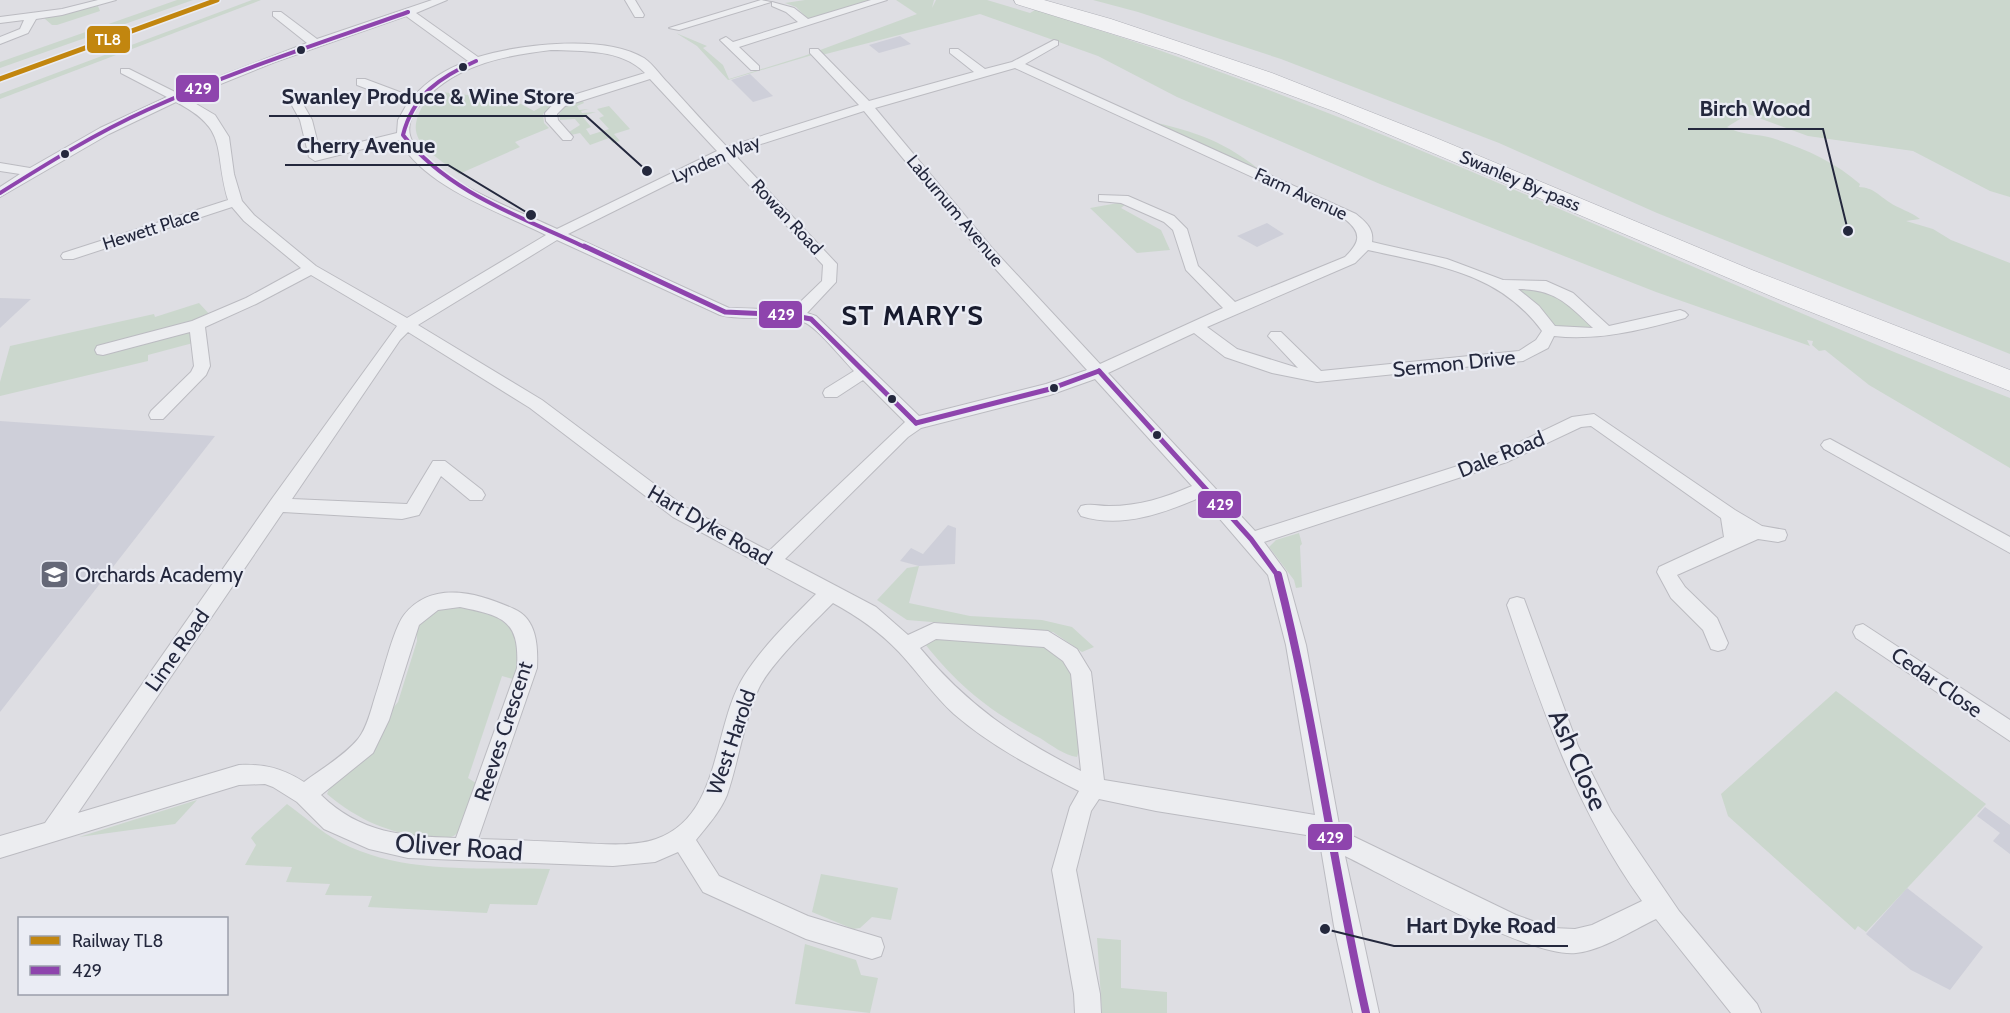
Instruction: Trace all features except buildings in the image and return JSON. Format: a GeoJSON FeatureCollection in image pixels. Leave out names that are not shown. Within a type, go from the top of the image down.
{"type":"FeatureCollection","features":[{"type":"Feature","properties":{"kind":"highway","name":"Swanley By-pass"},"geometry":{"type":"LineString","coordinates":[[1023,0],[1105,22],[1239,66],[1407,133],[1734,271],[2010,381]]}},
{"type":"Feature","properties":{"kind":"highway","name":"Swanley By-pass"},"geometry":{"type":"LineString","coordinates":[[1066,0],[1263,61],[1425,123],[1745,258],[2010,359]]}},
{"type":"Feature","properties":{"kind":"street"},"geometry":{"type":"LineString","coordinates":[[0,20],[79,9],[111,0]]}},
{"type":"Feature","properties":{"kind":"street"},"geometry":{"type":"LineString","coordinates":[[0,193],[30,172],[102,131],[174,96],[232,72],[442,0]]}},
{"type":"Feature","properties":{"kind":"street"},"geometry":{"type":"LineString","coordinates":[[632,0],[639,15]]}},
{"type":"Feature","properties":{"kind":"street"},"geometry":{"type":"LineString","coordinates":[[675,28],[766,2],[791,0]]}},
{"type":"Feature","properties":{"kind":"street"},"geometry":{"type":"LineString","coordinates":[[754,68],[729,43],[882,0]]}},
{"type":"Feature","properties":{"kind":"street"},"geometry":{"type":"LineString","coordinates":[[766,2],[790,10],[806,23]]}},
{"type":"Feature","properties":{"kind":"street"},"geometry":{"type":"LineString","coordinates":[[408,12],[476,62]]}},
{"type":"Feature","properties":{"kind":"street"},"geometry":{"type":"LineString","coordinates":[[277,14],[316,44]]}},
{"type":"Feature","properties":{"kind":"street"},"geometry":{"type":"LineString","coordinates":[[0,41],[24,30],[33,16]]}},
{"type":"Feature","properties":{"kind":"street","name":"Lynden Way"},"geometry":{"type":"LineString","coordinates":[[407,325],[557,234],[724,152],[867,106],[1016,64],[1054,44]]}},
{"type":"Feature","properties":{"kind":"street","name":"Rowan Road"},"geometry":{"type":"LineString","coordinates":[[414,102],[435,82],[476,62],[538,48],[590,47],[629,56],[647,66],[655,74],[724,152],[830,264],[829,282],[798,314]]}},
{"type":"Feature","properties":{"kind":"street","name":"Laburnum Avenue"},"geometry":{"type":"LineString","coordinates":[[814,51],[867,106],[987,251],[1099,370],[1251,539],[1277,572],[1296,645],[1346,926],[1366,1013]]}},
{"type":"Feature","properties":{"kind":"street"},"geometry":{"type":"LineString","coordinates":[[954,51],[982,73]]}},
{"type":"Feature","properties":{"kind":"street","name":"Farm Avenue"},"geometry":{"type":"LineString","coordinates":[[916,423],[1050,389],[1099,370],[1233,309],[1350,260],[1365,245],[1366,235],[1361,225],[1351,217],[1016,64]]}},
{"type":"Feature","properties":{"kind":"street","name":"Hart Dyke Road"},"geometry":{"type":"LineString","coordinates":[[125,72],[204,113],[217,125],[224,137],[227,174],[235,202],[249,218],[311,269],[536,404],[679,512],[868,613],[906,646],[938,686],[978,720],[1027,755],[1094,788],[1330,832],[1511,925],[1552,940],[1575,941],[1597,935],[1660,905]]}},
{"type":"Feature","properties":{"kind":"street"},"geometry":{"type":"LineString","coordinates":[[567,137],[552,121],[551,113],[561,103],[655,74]]}},
{"type":"Feature","properties":{"kind":"street"},"geometry":{"type":"LineString","coordinates":[[361,82],[414,102],[405,119],[403,135],[420,157],[446,179],[466,191],[725,312],[740,316],[798,314],[811,319],[916,423],[902,433],[771,561]]}},
{"type":"Feature","properties":{"kind":"street"},"geometry":{"type":"LineString","coordinates":[[295,100],[306,120],[315,157],[403,135]]}},
{"type":"Feature","properties":{"kind":"street"},"geometry":{"type":"LineString","coordinates":[[0,166],[30,172]]}},
{"type":"Feature","properties":{"kind":"street"},"geometry":{"type":"LineString","coordinates":[[1104,198],[1123,199],[1169,219],[1179,229],[1191,267],[1233,309]]}},
{"type":"Feature","properties":{"kind":"street","name":"Hewett Place"},"geometry":{"type":"LineString","coordinates":[[68,256],[235,202]]}},
{"type":"Feature","properties":{"kind":"street"},"geometry":{"type":"LineString","coordinates":[[1365,245],[1480,274],[1503,284],[1540,314],[1550,332],[1580,334],[1606,332],[1680,315]]}},
{"type":"Feature","properties":{"kind":"street"},"geometry":{"type":"LineString","coordinates":[[103,350],[196,325],[251,301],[311,269]]}},
{"type":"Feature","properties":{"kind":"street"},"geometry":{"type":"LineString","coordinates":[[1503,284],[1541,284],[1568,296],[1606,332]]}},
{"type":"Feature","properties":{"kind":"street"},"geometry":{"type":"LineString","coordinates":[[157,415],[198,375],[202,366],[196,325]]}},
{"type":"Feature","properties":{"kind":"street","name":"Lime Road"},"geometry":{"type":"LineString","coordinates":[[53,830],[395,336],[407,325]]}},
{"type":"Feature","properties":{"kind":"street","name":"Sermon Drive"},"geometry":{"type":"LineString","coordinates":[[1195,326],[1231,353],[1278,369],[1317,377],[1522,356],[1542,344],[1550,332]]}},
{"type":"Feature","properties":{"kind":"street"},"geometry":{"type":"LineString","coordinates":[[1276,336],[1317,377]]}},
{"type":"Feature","properties":{"kind":"street"},"geometry":{"type":"LineString","coordinates":[[831,393],[863,373]]}},
{"type":"Feature","properties":{"kind":"street","name":"Dale Road"},"geometry":{"type":"LineString","coordinates":[[1251,539],[1502,458],[1578,421],[1594,420],[1729,515],[1758,531],[1778,535]]}},
{"type":"Feature","properties":{"kind":"street"},"geometry":{"type":"LineString","coordinates":[[1830,445],[2010,546]]}},
{"type":"Feature","properties":{"kind":"street"},"geometry":{"type":"LineString","coordinates":[[277,505],[402,512],[413,510],[439,465],[476,495]]}},
{"type":"Feature","properties":{"kind":"street"},"geometry":{"type":"LineString","coordinates":[[1088,511],[1109,513],[1156,509],[1204,488]]}},
{"type":"Feature","properties":{"kind":"street"},"geometry":{"type":"LineString","coordinates":[[1729,515],[1734,540]]}},
{"type":"Feature","properties":{"kind":"street"},"geometry":{"type":"LineString","coordinates":[[1718,643],[1711,624],[1671,587],[1666,572],[1758,531]]}},
{"type":"Feature","properties":{"kind":"street","name":"West Harold"},"geometry":{"type":"LineString","coordinates":[[682,839],[706,811],[716,794],[732,730],[751,682],[796,627],[829,594]]}},
{"type":"Feature","properties":{"kind":"street","name":"Reeves Crescent"},"geometry":{"type":"LineString","coordinates":[[305,795],[365,746],[378,720],[411,621],[421,610],[437,601],[457,597],[470,600],[510,615],[521,624],[528,651],[527,668],[464,848]]}},
{"type":"Feature","properties":{"kind":"street","name":"Ash Close"},"geometry":{"type":"LineString","coordinates":[[1517,605],[1567,747],[1612,836],[1660,905],[1748,1013]]}},
{"type":"Feature","properties":{"kind":"street"},"geometry":{"type":"LineString","coordinates":[[906,646],[934,631],[1048,639],[1062,648],[1077,663],[1081,672],[1094,788],[1081,807],[1064,870],[1088,994],[1088,1013]]}},
{"type":"Feature","properties":{"kind":"street","name":"Cedar Close"},"geometry":{"type":"LineString","coordinates":[[1863,632],[2010,732]]}},
{"type":"Feature","properties":{"kind":"street","name":"Oliver Road"},"geometry":{"type":"LineString","coordinates":[[0,846],[239,775],[265,774],[280,779],[305,795],[332,821],[369,838],[408,847],[613,855],[655,851],[682,839]]}},
{"type":"Feature","properties":{"kind":"street"},"geometry":{"type":"LineString","coordinates":[[682,839],[711,884],[806,927],[872,947]]}},
{"type":"Feature","properties":{"kind":"shaded area"},"geometry":{"type":"Polygon","coordinates":[[[177,0],[193,0],[0,68],[0,62],[177,0]]]}},
{"type":"Feature","properties":{"kind":"shaded area"},"geometry":{"type":"Polygon","coordinates":[[[252,0],[261,0],[0,99],[0,94],[252,0]]]}},
{"type":"Feature","properties":{"kind":"shaded area"},"geometry":{"type":"Polygon","coordinates":[[[805,0],[873,0],[809,20],[796,7],[785,3],[805,0]]]}},
{"type":"Feature","properties":{"kind":"shaded area"},"geometry":{"type":"Polygon","coordinates":[[[896,0],[934,0],[932,8],[936,0],[987,0],[1030,13],[1035,10],[1160,51],[1405,144],[1888,349],[2010,398],[2010,468],[1869,385],[1825,350],[1819,351],[1812,345],[1813,341],[1807,340],[1810,346],[1656,292],[1380,184],[1177,97],[1098,56],[980,14],[822,55],[819,53],[728,80],[697,46],[676,33],[707,46],[703,48],[723,65],[729,79],[804,56],[917,14],[896,0]]]}},
{"type":"Feature","properties":{"kind":"shaded area"},"geometry":{"type":"Polygon","coordinates":[[[1093,0],[2010,0],[2010,197],[1990,191],[1913,151],[1808,136],[1748,114],[1727,127],[1738,132],[1766,136],[1819,156],[1850,176],[1860,184],[1859,187],[1872,190],[1920,219],[1906,221],[1933,229],[1951,240],[2010,263],[2010,354],[1657,213],[1499,143],[1281,59],[1138,12],[1093,0]]]}},
{"type":"Feature","properties":{"kind":"shaded area"},"geometry":{"type":"Polygon","coordinates":[[[98,6],[100,11],[57,25],[52,25],[44,18],[98,6]]]}},
{"type":"Feature","properties":{"kind":"shaded area"},"geometry":{"type":"Polygon","coordinates":[[[900,36],[911,44],[879,53],[869,45],[900,36]]]}},
{"type":"Feature","properties":{"kind":"shaded area"},"geometry":{"type":"Polygon","coordinates":[[[750,74],[773,96],[753,102],[731,80],[750,74]]]}},
{"type":"Feature","properties":{"kind":"shaded area"},"geometry":{"type":"Polygon","coordinates":[[[495,90],[534,111],[541,107],[537,104],[545,106],[551,103],[548,100],[552,99],[555,102],[543,114],[544,123],[549,128],[515,142],[520,147],[459,174],[425,147],[416,130],[417,119],[433,91],[485,97],[495,90]]]}},
{"type":"Feature","properties":{"kind":"shaded area"},"geometry":{"type":"Polygon","coordinates":[[[582,100],[584,103],[577,106],[579,110],[589,109],[581,111],[582,113],[596,112],[582,116],[591,127],[586,129],[590,135],[609,129],[599,118],[604,116],[597,109],[609,106],[630,129],[614,134],[620,141],[613,143],[609,138],[590,145],[580,133],[571,135],[569,132],[580,125],[575,119],[560,120],[559,114],[565,107],[582,100]]]}},
{"type":"Feature","properties":{"kind":"shaded area"},"geometry":{"type":"Polygon","coordinates":[[[1146,120],[1210,139],[1237,153],[1266,175],[1146,120]]]}},
{"type":"Feature","properties":{"kind":"shaded area"},"geometry":{"type":"Polygon","coordinates":[[[1118,203],[1126,204],[1121,208],[1161,230],[1170,250],[1137,253],[1090,208],[1118,203]]]}},
{"type":"Feature","properties":{"kind":"shaded area"},"geometry":{"type":"Polygon","coordinates":[[[1267,223],[1284,234],[1257,247],[1237,236],[1267,223]]]}},
{"type":"Feature","properties":{"kind":"shaded area"},"geometry":{"type":"Polygon","coordinates":[[[1504,284],[1541,285],[1605,332],[1550,331],[1504,284]]]}},
{"type":"Feature","properties":{"kind":"shaded area"},"geometry":{"type":"Polygon","coordinates":[[[0,298],[31,299],[0,328],[0,298]]]}},
{"type":"Feature","properties":{"kind":"shaded area"},"geometry":{"type":"Polygon","coordinates":[[[199,303],[211,316],[193,343],[148,355],[148,361],[0,396],[0,382],[10,346],[154,314],[155,317],[199,303]]]}},
{"type":"Feature","properties":{"kind":"shaded area","name":"Orchards Academy"},"geometry":{"type":"Polygon","coordinates":[[[0,421],[215,436],[0,712],[0,421]]]}},
{"type":"Feature","properties":{"kind":"shaded area"},"geometry":{"type":"Polygon","coordinates":[[[948,525],[956,528],[955,564],[919,566],[900,561],[911,548],[923,554],[948,525]]]}},
{"type":"Feature","properties":{"kind":"shaded area"},"geometry":{"type":"Polygon","coordinates":[[[1299,533],[1302,544],[1300,546],[1302,587],[1296,588],[1294,580],[1269,547],[1276,540],[1299,533]]]}},
{"type":"Feature","properties":{"kind":"shaded area"},"geometry":{"type":"Polygon","coordinates":[[[919,566],[909,603],[970,616],[1042,620],[1072,627],[1094,647],[1082,652],[1053,632],[907,620],[877,600],[907,568],[919,566]]]}},
{"type":"Feature","properties":{"kind":"shaded area"},"geometry":{"type":"Polygon","coordinates":[[[438,606],[485,611],[503,622],[521,640],[517,670],[513,679],[502,676],[468,778],[479,785],[470,809],[458,832],[446,838],[417,836],[389,829],[363,819],[327,794],[331,784],[398,702],[417,641],[416,624],[438,606]]]}},
{"type":"Feature","properties":{"kind":"shaded area"},"geometry":{"type":"Polygon","coordinates":[[[935,638],[1044,647],[1063,659],[1074,676],[1080,747],[1077,757],[1058,749],[977,698],[951,674],[925,644],[935,638]]]}},
{"type":"Feature","properties":{"kind":"shaded area"},"geometry":{"type":"Polygon","coordinates":[[[1836,691],[1986,804],[1866,932],[1858,926],[1855,930],[1728,816],[1721,794],[1836,691]]]}},
{"type":"Feature","properties":{"kind":"shaded area"},"geometry":{"type":"Polygon","coordinates":[[[197,800],[175,824],[79,837],[197,800]]]}},
{"type":"Feature","properties":{"kind":"shaded area"},"geometry":{"type":"Polygon","coordinates":[[[287,804],[340,842],[364,853],[389,860],[443,867],[550,869],[537,905],[490,904],[487,913],[368,907],[372,896],[325,895],[330,884],[286,882],[292,867],[245,865],[256,845],[251,838],[287,804]]]}},
{"type":"Feature","properties":{"kind":"shaded area"},"geometry":{"type":"Polygon","coordinates":[[[1985,807],[2010,825],[2010,854],[1993,841],[2000,833],[1977,816],[1985,807]]]}},
{"type":"Feature","properties":{"kind":"shaded area"},"geometry":{"type":"Polygon","coordinates":[[[821,874],[898,888],[891,920],[872,917],[860,928],[853,929],[812,912],[821,874]]]}},
{"type":"Feature","properties":{"kind":"shaded area"},"geometry":{"type":"Polygon","coordinates":[[[1907,888],[1983,947],[1950,990],[1911,970],[1866,934],[1907,888]]]}},
{"type":"Feature","properties":{"kind":"shaded area"},"geometry":{"type":"Polygon","coordinates":[[[1097,938],[1121,940],[1121,988],[1167,992],[1167,1013],[1102,1013],[1097,938]]]}},
{"type":"Feature","properties":{"kind":"shaded area"},"geometry":{"type":"Polygon","coordinates":[[[805,944],[856,960],[861,975],[878,978],[870,1013],[795,1004],[805,944]]]}},
{"type":"Feature","properties":{"kind":"rail line","name":"TL8"},"geometry":{"type":"LineString","coordinates":[[0,79],[217,0]]}},
{"type":"Feature","properties":{"kind":"transit line","name":"429"},"geometry":{"type":"LineString","coordinates":[[0,193],[72,149],[147,110],[244,70],[408,12]]}},
{"type":"Feature","properties":{"kind":"transit line","name":"429"},"geometry":{"type":"LineString","coordinates":[[476,61],[439,81],[412,108],[403,135],[420,157],[466,191],[725,312],[790,315],[811,319],[916,423]]}},
{"type":"Feature","properties":{"kind":"transit line","name":"429"},"geometry":{"type":"LineString","coordinates":[[1099,371],[1251,539],[1277,572],[1296,645],[1346,926],[1366,1013]]}},
{"type":"Feature","properties":{"kind":"transit line","name":"429"},"geometry":{"type":"LineString","coordinates":[[916,423],[1050,389],[1099,371]]}},
{"type":"Feature","properties":{"kind":"place","name":"Swanley Produce & Wine Store"},"geometry":{"type":"Point","coordinates":[647,171]}},
{"type":"Feature","properties":{"kind":"place","name":"Cherry Avenue"},"geometry":{"type":"Point","coordinates":[531,215]}},
{"type":"Feature","properties":{"kind":"place","name":"Birch Wood"},"geometry":{"type":"Point","coordinates":[1848,231]}},
{"type":"Feature","properties":{"kind":"place","name":"Orchards Academy"},"geometry":{"type":"Point","coordinates":[54,574]}},
{"type":"Feature","properties":{"kind":"place","name":"Hart Dyke Road"},"geometry":{"type":"Point","coordinates":[1325,929]}},
{"type":"Feature","properties":{"kind":"district","name":"ST MARY'S"},"geometry":{"type":"Point","coordinates":[913,315]}}]}
